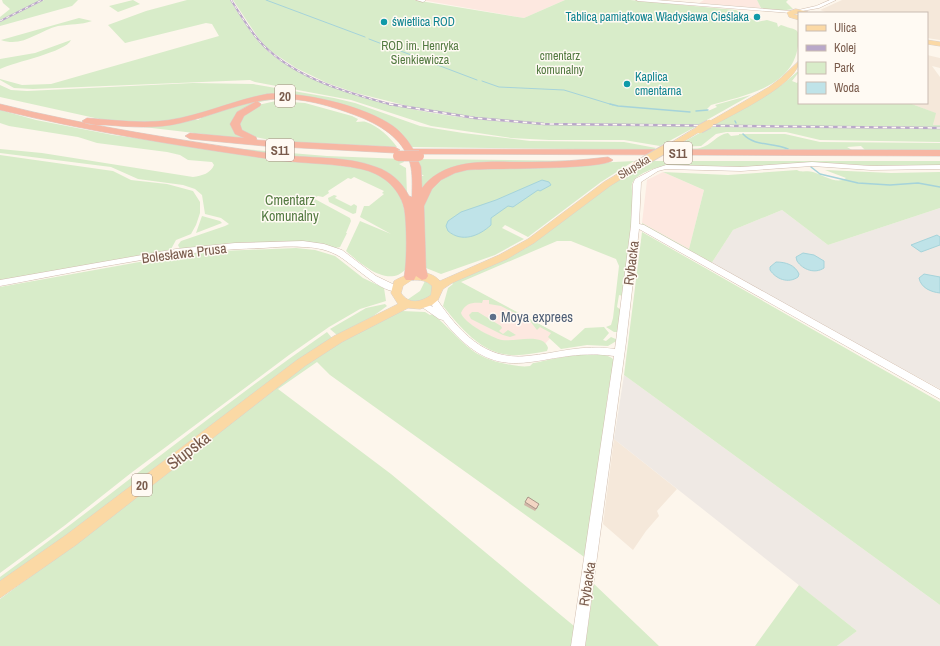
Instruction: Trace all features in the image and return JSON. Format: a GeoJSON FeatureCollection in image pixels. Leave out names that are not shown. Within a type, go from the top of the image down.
{"type":"FeatureCollection","features":[{"type":"Feature","properties":{"kind":"highway","name":"20"},"geometry":{"type":"LineString","coordinates":[[87,121],[133,124],[166,123],[200,116],[253,100],[277,96],[299,97],[346,109],[382,124],[398,136],[407,146],[415,166],[412,266],[402,290]]}},
{"type":"Feature","properties":{"kind":"highway"},"geometry":{"type":"LineString","coordinates":[[296,145],[249,138],[238,132],[235,126],[235,121],[240,114],[249,108],[260,103],[280,100],[309,103],[355,116],[369,122],[389,135],[404,155],[409,173],[414,209]]}},
{"type":"Feature","properties":{"kind":"highway","name":"S11"},"geometry":{"type":"LineString","coordinates":[[0,101],[87,121],[197,137],[396,153]]}},
{"type":"Feature","properties":{"kind":"highway","name":"S11"},"geometry":{"type":"LineString","coordinates":[[0,107],[78,125],[163,139],[283,150],[636,162],[940,158]]}},
{"type":"Feature","properties":{"kind":"highway","name":"20"},"geometry":{"type":"LineString","coordinates":[[163,139],[280,158],[348,164],[371,168],[385,175],[398,185],[414,209],[422,276]]}},
{"type":"Feature","properties":{"kind":"highway","name":"S11"},"geometry":{"type":"LineString","coordinates":[[418,154],[940,153]]}},
{"type":"Feature","properties":{"kind":"highway"},"geometry":{"type":"LineString","coordinates":[[414,209],[427,187],[443,174],[459,168],[636,162]]}},
{"type":"Feature","properties":{"kind":"main road"},"geometry":{"type":"LineString","coordinates":[[928,42],[940,44]]}},
{"type":"Feature","properties":{"kind":"main road","name":"Słupska"},"geometry":{"type":"LineString","coordinates":[[436,284],[503,257],[531,241],[636,162],[670,146],[783,81],[796,70],[798,65]]}},
{"type":"Feature","properties":{"kind":"main road","name":"20"},"geometry":{"type":"LineString","coordinates":[[402,290],[422,276],[436,284]]}},
{"type":"Feature","properties":{"kind":"main road"},"geometry":{"type":"LineString","coordinates":[[402,290],[428,302],[437,294],[436,284]]}},
{"type":"Feature","properties":{"kind":"main road","name":"Słupska"},"geometry":{"type":"LineString","coordinates":[[0,590],[71,540],[291,370],[321,349],[360,328],[402,290]]}},
{"type":"Feature","properties":{"kind":"street"},"geometry":{"type":"LineString","coordinates":[[638,0],[764,11],[795,16]]}},
{"type":"Feature","properties":{"kind":"street"},"geometry":{"type":"LineString","coordinates":[[805,12],[834,0]]}},
{"type":"Feature","properties":{"kind":"street"},"geometry":{"type":"LineString","coordinates":[[811,12],[817,7]]}},
{"type":"Feature","properties":{"kind":"street"},"geometry":{"type":"LineString","coordinates":[[635,226],[637,184],[645,176],[662,168],[741,169],[812,164],[870,168],[940,167]]}},
{"type":"Feature","properties":{"kind":"street","name":"Rybacka"},"geometry":{"type":"LineString","coordinates":[[578,646],[619,353],[635,226],[641,227],[940,395]]}},
{"type":"Feature","properties":{"kind":"street","name":"Bolesława Prusa"},"geometry":{"type":"LineString","coordinates":[[0,283],[176,252],[229,247],[310,244],[331,249],[344,256],[362,271],[374,278],[402,290]]}},
{"type":"Feature","properties":{"kind":"street"},"geometry":{"type":"LineString","coordinates":[[428,302],[479,351],[502,360],[520,361],[592,350],[619,353]]}},
{"type":"Feature","properties":{"kind":"shaded area"},"geometry":{"type":"Polygon","coordinates":[[[422,0],[565,0],[524,18],[422,0]]]}},
{"type":"Feature","properties":{"kind":"shaded area"},"geometry":{"type":"Polygon","coordinates":[[[704,0],[757,0],[761,8],[699,3],[704,0]]]}},
{"type":"Feature","properties":{"kind":"shaded area"},"geometry":{"type":"Polygon","coordinates":[[[842,0],[940,0],[940,40],[928,38],[928,12],[826,12],[820,10],[842,0]]]}},
{"type":"Feature","properties":{"kind":"shaded area"},"geometry":{"type":"Polygon","coordinates":[[[928,55],[940,58],[940,68],[932,66],[940,77],[940,125],[933,125],[935,113],[912,104],[928,104],[928,55]]]}},
{"type":"Feature","properties":{"kind":"shaded area"},"geometry":{"type":"Polygon","coordinates":[[[663,172],[704,190],[689,249],[642,223],[647,180],[663,172]]]}},
{"type":"Feature","properties":{"kind":"shaded area"},"geometry":{"type":"Polygon","coordinates":[[[940,208],[940,389],[711,264],[733,230],[782,210],[828,245],[940,208]]]}},
{"type":"Feature","properties":{"kind":"shaded area","name":"Moya exprees"},"geometry":{"type":"Polygon","coordinates":[[[460,282],[555,333],[543,346],[515,351],[465,322],[456,312],[460,282]]]}},
{"type":"Feature","properties":{"kind":"shaded area"},"geometry":{"type":"Polygon","coordinates":[[[624,375],[940,605],[940,646],[837,646],[857,631],[614,439],[624,375]]]}},
{"type":"Feature","properties":{"kind":"shaded area"},"geometry":{"type":"Polygon","coordinates":[[[614,439],[677,489],[657,511],[659,516],[646,531],[633,550],[603,524],[614,439]]]}},
{"type":"Feature","properties":{"kind":"green space"},"geometry":{"type":"Polygon","coordinates":[[[2,0],[41,0],[0,20],[0,17],[10,9],[3,3],[2,0]]]}},
{"type":"Feature","properties":{"kind":"green space"},"geometry":{"type":"Polygon","coordinates":[[[44,0],[78,0],[72,6],[0,26],[0,22],[44,0]]]}},
{"type":"Feature","properties":{"kind":"green space"},"geometry":{"type":"Polygon","coordinates":[[[133,0],[140,4],[118,12],[109,6],[133,0]]]}},
{"type":"Feature","properties":{"kind":"green space"},"geometry":{"type":"Polygon","coordinates":[[[187,0],[230,0],[258,41],[270,53],[290,67],[311,78],[334,87],[398,106],[483,120],[525,123],[611,126],[697,126],[660,146],[624,140],[549,140],[511,138],[431,126],[351,100],[250,80],[33,89],[14,88],[0,80],[22,85],[51,84],[219,36],[212,24],[206,23],[125,43],[108,25],[146,11],[187,0]]]}},
{"type":"Feature","properties":{"kind":"green space"},"geometry":{"type":"Polygon","coordinates":[[[233,0],[414,0],[524,18],[565,0],[630,0],[736,10],[757,22],[767,20],[777,23],[778,27],[781,25],[794,29],[798,33],[798,46],[794,60],[787,72],[777,80],[765,88],[752,93],[711,105],[707,109],[708,111],[717,107],[715,105],[751,95],[698,125],[544,123],[466,117],[424,110],[356,93],[327,83],[296,68],[269,50],[259,39],[233,0]]]}},
{"type":"Feature","properties":{"kind":"green space"},"geometry":{"type":"Polygon","coordinates":[[[757,0],[788,0],[786,2],[793,9],[780,11],[761,8],[757,0]]]}},
{"type":"Feature","properties":{"kind":"green space"},"geometry":{"type":"Polygon","coordinates":[[[79,18],[92,21],[80,24],[58,26],[30,38],[16,42],[1,40],[79,18]]]}},
{"type":"Feature","properties":{"kind":"green space"},"geometry":{"type":"Polygon","coordinates":[[[71,40],[60,49],[0,69],[0,59],[35,53],[71,40]]]}},
{"type":"Feature","properties":{"kind":"green space"},"geometry":{"type":"Polygon","coordinates":[[[798,72],[792,81],[798,82],[798,104],[912,104],[936,113],[933,125],[940,125],[940,127],[712,125],[783,84],[798,72]]]}},
{"type":"Feature","properties":{"kind":"green space"},"geometry":{"type":"Polygon","coordinates":[[[193,83],[253,84],[334,98],[355,103],[420,126],[463,133],[530,141],[624,142],[656,148],[653,150],[411,147],[408,143],[349,108],[276,95],[201,115],[153,123],[104,120],[0,97],[0,85],[11,90],[27,91],[193,83]]]}},
{"type":"Feature","properties":{"kind":"green space"},"geometry":{"type":"Polygon","coordinates":[[[278,97],[289,97],[336,106],[368,118],[382,126],[405,147],[403,147],[390,134],[372,122],[350,112],[301,100],[278,99],[257,103],[240,111],[233,119],[232,127],[233,130],[245,139],[135,126],[164,124],[193,119],[198,120],[204,116],[247,103],[278,97]]]}},
{"type":"Feature","properties":{"kind":"green space"},"geometry":{"type":"Polygon","coordinates":[[[276,101],[305,103],[352,116],[358,119],[356,122],[366,122],[379,129],[391,139],[397,147],[275,141],[251,136],[240,131],[239,119],[258,105],[276,101]]]}},
{"type":"Feature","properties":{"kind":"green space","name":"Cmentarz Komunalny"},"geometry":{"type":"Polygon","coordinates":[[[0,110],[36,120],[113,135],[364,169],[376,173],[387,179],[395,187],[404,208],[407,233],[406,269],[399,274],[391,276],[383,275],[366,267],[346,251],[360,221],[391,234],[360,217],[364,206],[369,206],[384,194],[382,193],[384,191],[354,177],[351,179],[348,178],[328,191],[329,193],[323,197],[318,196],[313,198],[350,218],[351,221],[347,233],[340,247],[336,248],[309,242],[180,249],[178,245],[181,241],[229,224],[221,218],[205,214],[202,195],[195,189],[183,185],[138,179],[111,167],[0,153],[0,149],[42,153],[193,177],[203,175],[208,172],[213,168],[214,165],[212,162],[188,160],[180,155],[167,152],[97,143],[78,137],[9,126],[0,123],[0,110]]]}},
{"type":"Feature","properties":{"kind":"green space"},"geometry":{"type":"Polygon","coordinates":[[[710,127],[940,129],[940,142],[820,140],[786,132],[726,132],[716,134],[701,146],[675,147],[710,127]]]}},
{"type":"Feature","properties":{"kind":"green space"},"geometry":{"type":"Polygon","coordinates":[[[728,133],[731,136],[739,134],[785,134],[820,142],[940,143],[940,150],[865,150],[861,146],[847,147],[852,150],[669,150],[676,148],[704,147],[720,136],[728,133]]]}},
{"type":"Feature","properties":{"kind":"green space"},"geometry":{"type":"Polygon","coordinates":[[[219,147],[327,156],[403,159],[404,162],[399,164],[406,168],[407,195],[388,174],[318,161],[219,147]]]}},
{"type":"Feature","properties":{"kind":"green space"},"geometry":{"type":"Polygon","coordinates":[[[0,155],[113,171],[131,180],[167,184],[193,191],[200,202],[200,213],[191,234],[176,240],[170,251],[0,281],[0,155]]]}},
{"type":"Feature","properties":{"kind":"green space"},"geometry":{"type":"Polygon","coordinates":[[[417,159],[584,161],[463,166],[420,193],[421,176],[424,176],[421,174],[417,159]]]}},
{"type":"Feature","properties":{"kind":"green space"},"geometry":{"type":"Polygon","coordinates":[[[634,161],[601,182],[528,237],[505,225],[502,228],[524,239],[495,255],[441,274],[426,268],[423,206],[434,183],[461,170],[634,161]]]}},
{"type":"Feature","properties":{"kind":"green space"},"geometry":{"type":"Polygon","coordinates":[[[649,161],[940,161],[940,166],[877,166],[820,163],[741,167],[665,166],[641,174],[632,184],[634,201],[623,296],[619,295],[617,307],[621,310],[618,332],[614,332],[606,327],[611,325],[613,318],[619,266],[616,259],[571,241],[557,241],[461,282],[571,341],[585,328],[604,327],[609,333],[603,340],[606,341],[611,337],[618,340],[608,346],[587,345],[561,349],[548,337],[551,333],[540,327],[537,330],[530,321],[501,306],[489,304],[489,300],[483,300],[482,303],[472,303],[467,305],[461,313],[463,317],[485,333],[502,340],[541,340],[548,348],[547,351],[524,355],[499,353],[472,338],[443,306],[448,288],[453,284],[451,282],[526,248],[610,185],[649,161]]]}},
{"type":"Feature","properties":{"kind":"green space"},"geometry":{"type":"Polygon","coordinates":[[[797,170],[813,172],[834,180],[842,180],[846,178],[825,170],[891,173],[940,172],[940,208],[828,245],[782,210],[733,230],[711,264],[642,224],[689,249],[704,190],[663,172],[728,175],[797,170]]]}},
{"type":"Feature","properties":{"kind":"green space"},"geometry":{"type":"Polygon","coordinates":[[[334,195],[337,196],[335,198],[351,206],[354,204],[357,206],[356,213],[353,214],[329,202],[328,198],[334,195]]]}},
{"type":"Feature","properties":{"kind":"green space"},"geometry":{"type":"Polygon","coordinates":[[[202,216],[220,221],[222,223],[196,233],[202,216]]]}},
{"type":"Feature","properties":{"kind":"green space"},"geometry":{"type":"Polygon","coordinates":[[[642,232],[940,402],[940,605],[624,375],[642,232]]]}},
{"type":"Feature","properties":{"kind":"green space"},"geometry":{"type":"Polygon","coordinates":[[[296,248],[315,250],[335,256],[363,278],[384,288],[386,301],[360,309],[329,327],[289,355],[0,573],[0,287],[184,254],[296,248]]]}},
{"type":"Feature","properties":{"kind":"green space"},"geometry":{"type":"Polygon","coordinates":[[[425,281],[433,286],[431,296],[417,303],[407,300],[420,291],[425,281]]]}},
{"type":"Feature","properties":{"kind":"green space"},"geometry":{"type":"Polygon","coordinates":[[[385,304],[387,306],[372,317],[337,335],[330,329],[366,308],[385,304]]]}},
{"type":"Feature","properties":{"kind":"green space"},"geometry":{"type":"Polygon","coordinates":[[[402,311],[425,312],[430,315],[433,314],[476,353],[498,362],[519,366],[530,366],[533,363],[588,354],[608,356],[614,360],[608,393],[587,559],[330,375],[317,362],[278,389],[391,474],[574,626],[571,646],[0,646],[0,599],[75,544],[275,387],[334,345],[402,311]]]}},
{"type":"Feature","properties":{"kind":"green space"},"geometry":{"type":"Polygon","coordinates":[[[472,312],[478,312],[501,326],[502,328],[499,331],[503,334],[508,330],[516,335],[510,337],[503,335],[471,319],[469,315],[472,312]]]}},
{"type":"Feature","properties":{"kind":"green space"},"geometry":{"type":"Polygon","coordinates":[[[327,332],[332,338],[0,586],[0,577],[244,392],[327,332]]]}},
{"type":"Feature","properties":{"kind":"green space"},"geometry":{"type":"Polygon","coordinates":[[[594,584],[659,646],[585,646],[594,584]]]}},
{"type":"Feature","properties":{"kind":"green space"},"geometry":{"type":"Polygon","coordinates":[[[799,585],[857,631],[837,646],[755,646],[799,585]]]}},
{"type":"Feature","properties":{"kind":"water"},"geometry":{"type":"Polygon","coordinates":[[[542,180],[549,182],[551,185],[540,191],[538,190],[513,207],[508,206],[491,218],[491,225],[476,235],[470,237],[459,237],[448,231],[446,226],[448,221],[461,212],[496,200],[542,180]]]}},
{"type":"Feature","properties":{"kind":"water"},"geometry":{"type":"Polygon","coordinates":[[[937,235],[940,237],[940,245],[921,252],[911,245],[937,235]]]}},
{"type":"Feature","properties":{"kind":"water"},"geometry":{"type":"Polygon","coordinates":[[[803,253],[814,255],[824,261],[824,268],[813,271],[802,267],[797,261],[796,257],[803,253]]]}},
{"type":"Feature","properties":{"kind":"water"},"geometry":{"type":"Polygon","coordinates":[[[776,262],[787,263],[793,266],[799,274],[798,277],[790,280],[782,280],[776,276],[770,270],[770,267],[776,262]]]}},
{"type":"Feature","properties":{"kind":"water"},"geometry":{"type":"Polygon","coordinates":[[[924,274],[940,277],[940,293],[933,292],[924,287],[919,278],[924,274]]]}},
{"type":"Feature","properties":{"kind":"building"},"geometry":{"type":"Polygon","coordinates":[[[528,497],[539,504],[536,509],[525,502],[528,497]]]}},
{"type":"Feature","properties":{"kind":"waterway"},"geometry":{"type":"LineString","coordinates":[[266,0],[365,37]]}},
{"type":"Feature","properties":{"kind":"waterway"},"geometry":{"type":"LineString","coordinates":[[369,39],[477,80]]}},
{"type":"Feature","properties":{"kind":"waterway"},"geometry":{"type":"LineString","coordinates":[[482,81],[499,87],[564,90],[613,105]]}},
{"type":"Feature","properties":{"kind":"waterway"},"geometry":{"type":"LineString","coordinates":[[610,104],[690,112]]}},
{"type":"Feature","properties":{"kind":"waterway"},"geometry":{"type":"LineString","coordinates":[[696,111],[708,110]]}},
{"type":"Feature","properties":{"kind":"waterway"},"geometry":{"type":"LineString","coordinates":[[743,134],[753,141],[788,149]]}},
{"type":"Feature","properties":{"kind":"waterway"},"geometry":{"type":"LineString","coordinates":[[811,167],[820,174],[858,183],[890,185],[918,183],[940,187]]}},
{"type":"Feature","properties":{"kind":"railway"},"geometry":{"type":"LineString","coordinates":[[0,21],[42,0]]}},
{"type":"Feature","properties":{"kind":"railway"},"geometry":{"type":"LineString","coordinates":[[231,0],[258,40],[291,67],[307,76],[341,90],[390,104]]}},
{"type":"Feature","properties":{"kind":"railway"},"geometry":{"type":"LineString","coordinates":[[390,104],[475,118],[544,124],[940,128]]}},
{"type":"Feature","properties":{"kind":"place","name":"Tablicą pamiątkowa Władysława Cieślaka"},"geometry":{"type":"Point","coordinates":[757,17]}},
{"type":"Feature","properties":{"kind":"place","name":"świetlica ROD"},"geometry":{"type":"Point","coordinates":[384,22]}},
{"type":"Feature","properties":{"kind":"place","name":"Kaplica cmentarna"},"geometry":{"type":"Point","coordinates":[627,84]}},
{"type":"Feature","properties":{"kind":"place","name":"Moya exprees"},"geometry":{"type":"Point","coordinates":[493,317]}},
{"type":"Feature","properties":{"kind":"park label","name":"ROD im. Henryka Sienkiewicza"},"geometry":{"type":"Point","coordinates":[420,53]}},
{"type":"Feature","properties":{"kind":"park label","name":"cmentarz komunalny"},"geometry":{"type":"Point","coordinates":[560,63]}}]}
